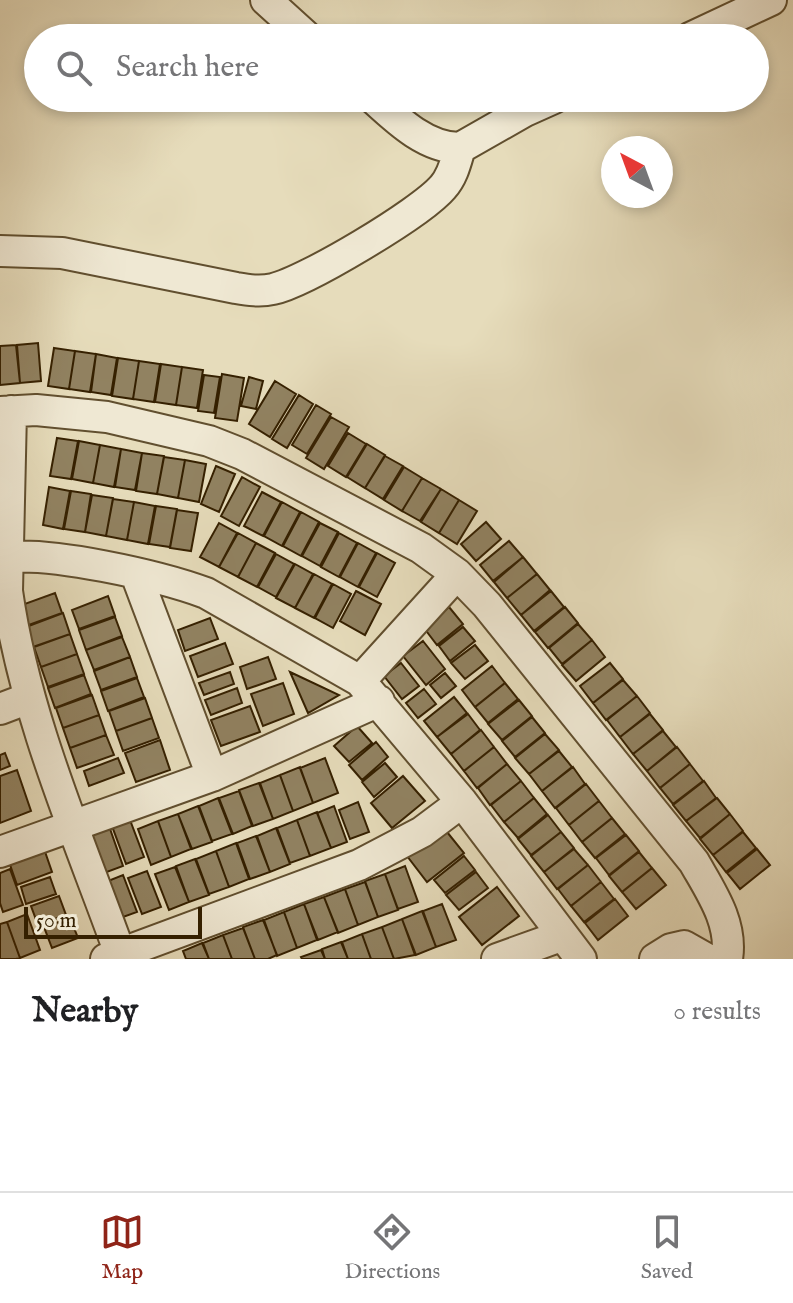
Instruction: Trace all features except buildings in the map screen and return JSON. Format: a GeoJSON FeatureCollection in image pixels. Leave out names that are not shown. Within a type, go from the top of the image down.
{"type":"FeatureCollection","features":[{"type":"Feature","properties":{"kind":"street"},"geometry":{"type":"LineString","coordinates":[[266,0],[293,24]]}},
{"type":"Feature","properties":{"kind":"street"},"geometry":{"type":"LineString","coordinates":[[720,24],[771,0]]}},
{"type":"Feature","properties":{"kind":"street"},"geometry":{"type":"LineString","coordinates":[[391,112],[425,139],[438,145],[460,148],[523,112]]}},
{"type":"Feature","properties":{"kind":"street"},"geometry":{"type":"LineString","coordinates":[[2,246],[62,253],[236,288],[256,291],[274,289],[314,271],[430,201],[452,174],[460,148]]}},
{"type":"Feature","properties":{"kind":"street"},"geometry":{"type":"LineString","coordinates":[[462,802],[422,832],[359,865],[116,957],[29,698],[10,612],[4,558],[6,412],[36,410],[107,417],[209,441],[242,454],[421,548],[457,574],[487,605],[694,862],[726,924],[727,959]]}},
{"type":"Feature","properties":{"kind":"street"},"geometry":{"type":"LineString","coordinates":[[4,558],[47,557],[181,584],[206,593],[369,691],[462,802],[581,959]]}},
{"type":"Feature","properties":{"kind":"street"},"geometry":{"type":"LineString","coordinates":[[136,574],[212,776]]}},
{"type":"Feature","properties":{"kind":"street"},"geometry":{"type":"LineString","coordinates":[[0,852],[212,776],[369,691],[457,574]]}},
{"type":"Feature","properties":{"kind":"street"},"geometry":{"type":"LineString","coordinates":[[0,709],[29,698]]}},
{"type":"Feature","properties":{"kind":"street"},"geometry":{"type":"LineString","coordinates":[[497,959],[561,936]]}},
{"type":"Feature","properties":{"kind":"street"},"geometry":{"type":"LineString","coordinates":[[655,959],[671,949],[684,946],[707,959]]}}]}
